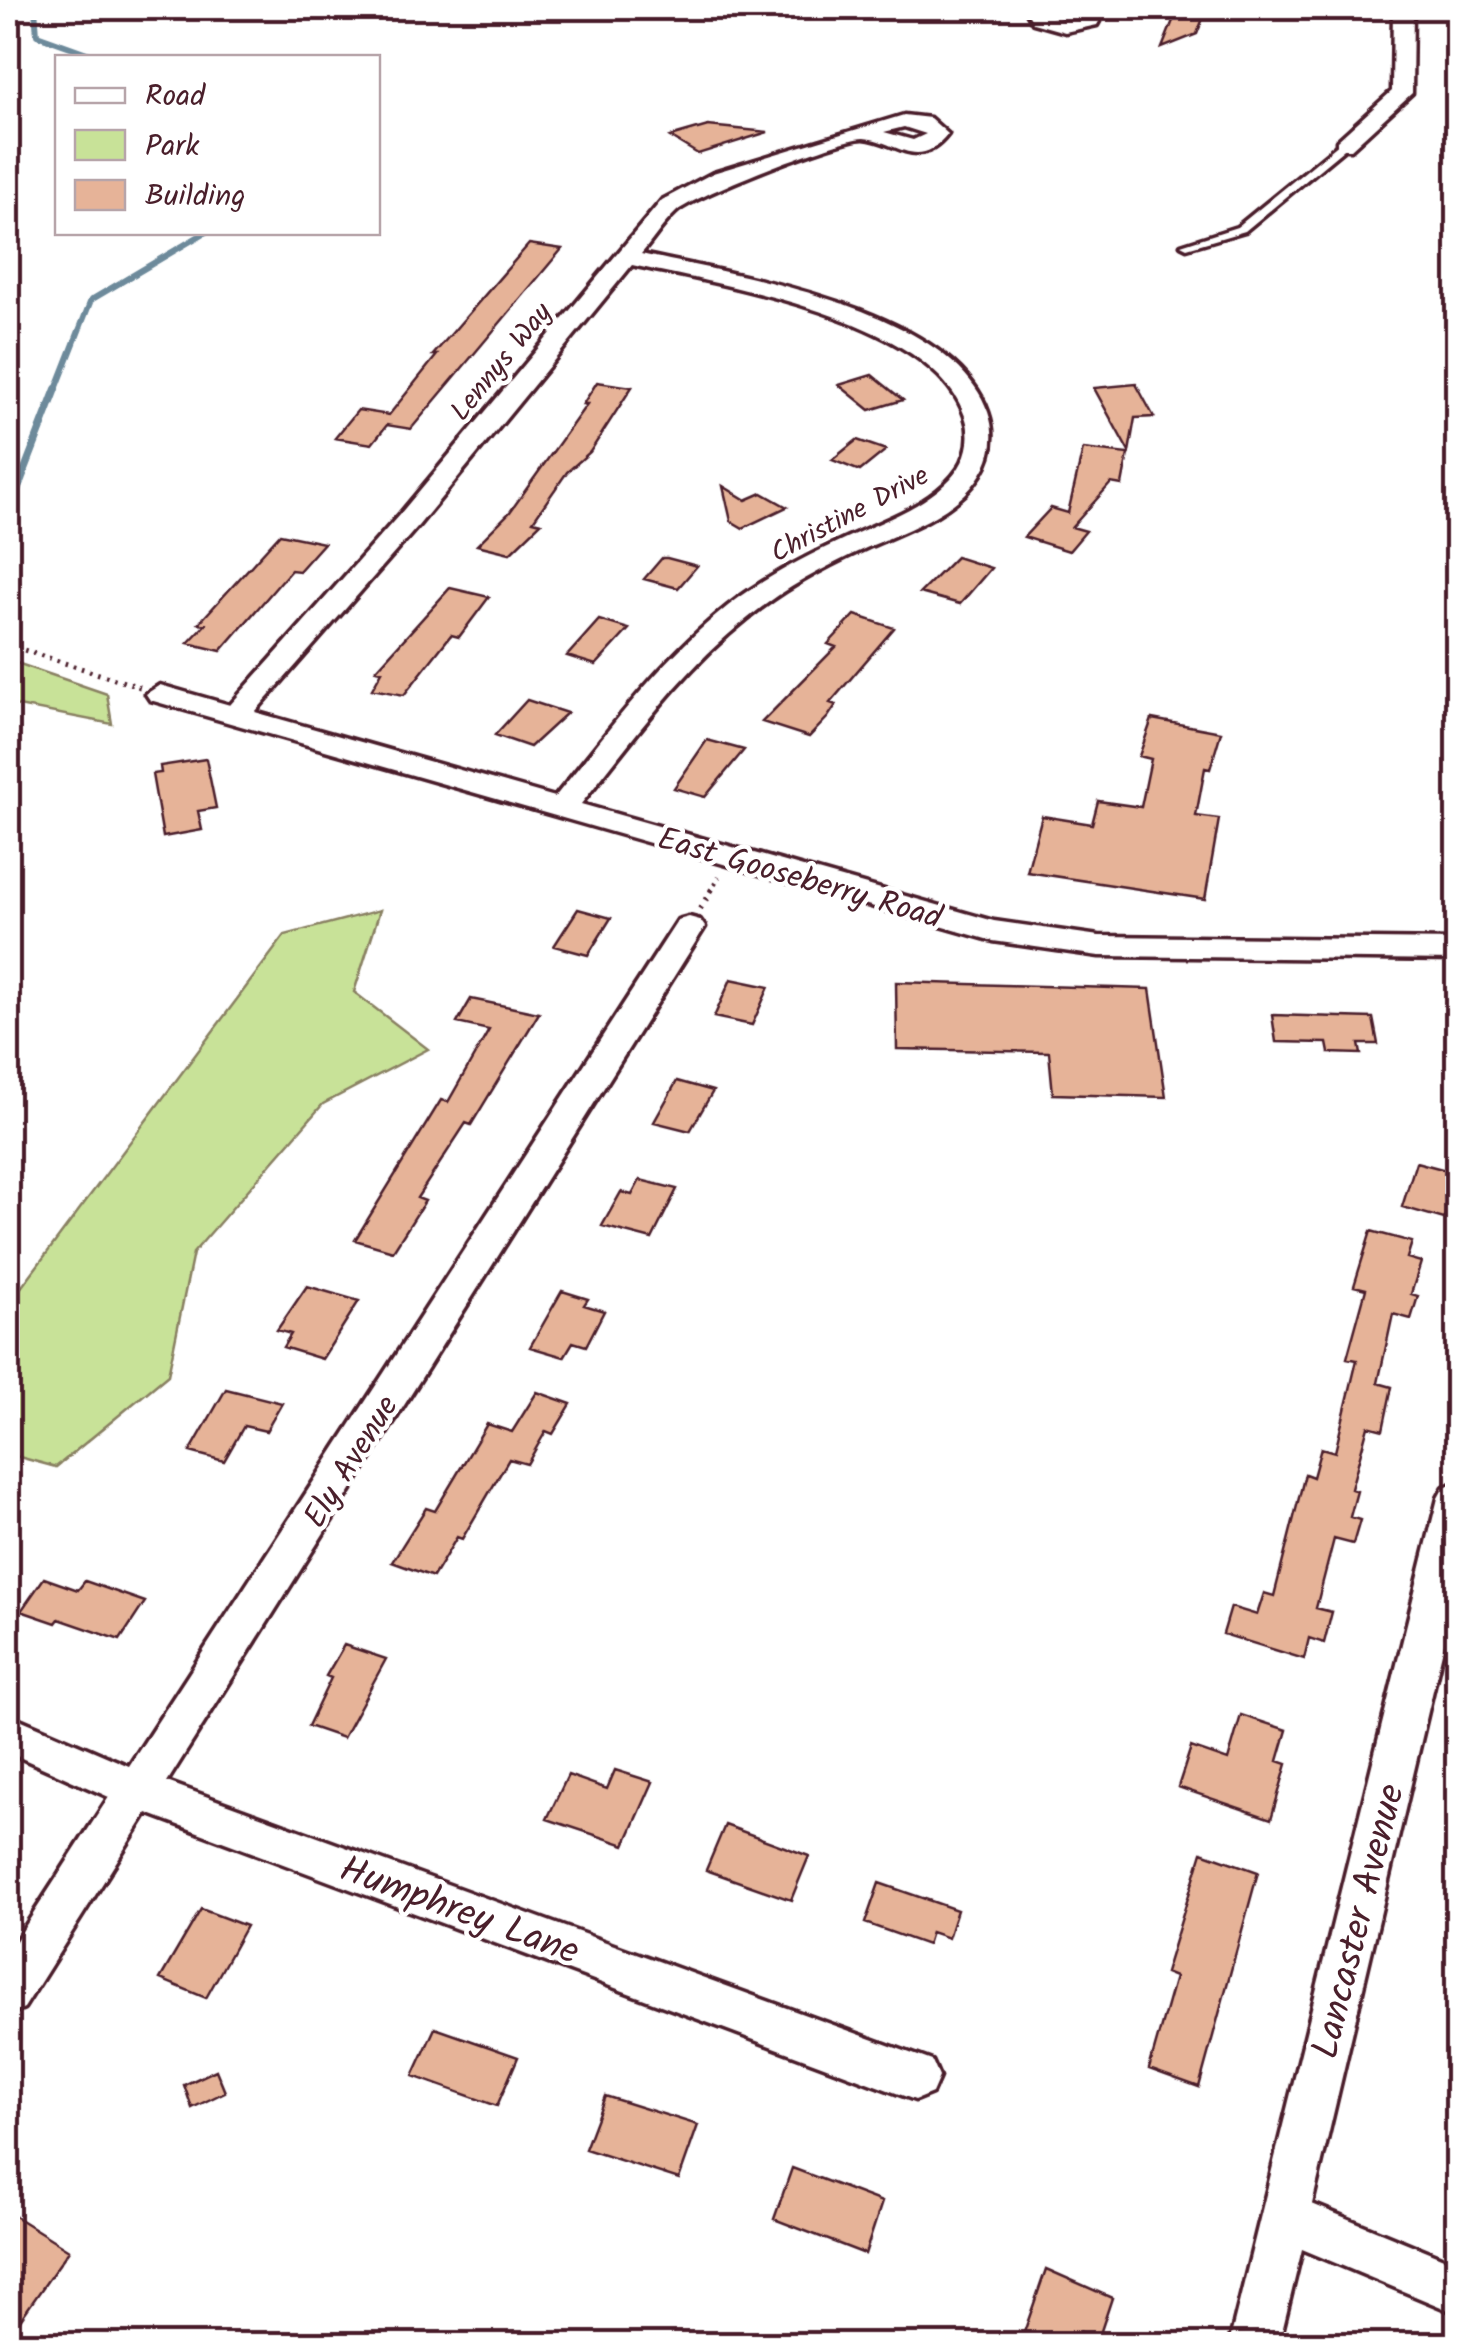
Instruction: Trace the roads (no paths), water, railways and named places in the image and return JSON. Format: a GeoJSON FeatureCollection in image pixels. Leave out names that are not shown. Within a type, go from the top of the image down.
{"type":"FeatureCollection","features":[{"type":"Feature","properties":{"kind":"street"},"geometry":{"type":"LineString","coordinates":[[1043,8],[1037,12],[1040,19],[1065,26],[1090,21],[1092,14],[1088,8]]}},
{"type":"Feature","properties":{"kind":"street"},"geometry":{"type":"LineString","coordinates":[[1344,146],[1402,92],[1403,8]]}},
{"type":"Feature","properties":{"kind":"street","name":"Lennys Way"},"geometry":{"type":"LineString","coordinates":[[238,714],[409,520],[670,205],[694,189],[865,131]]}},
{"type":"Feature","properties":{"kind":"street","name":"Christine Drive"},"geometry":{"type":"LineString","coordinates":[[562,808],[668,680],[737,612],[816,563],[926,511],[970,472],[981,443],[980,413],[962,384],[929,356],[887,331],[790,296],[624,257]]}},
{"type":"Feature","properties":{"kind":"street","name":"East Gooseberry Road"},"geometry":{"type":"LineString","coordinates":[[160,694],[937,918],[1047,941],[1126,947],[1458,950]]}},
{"type":"Feature","properties":{"kind":"street","name":"Ely Avenue"},"geometry":{"type":"LineString","coordinates":[[8,1993],[688,927]]}},
{"type":"Feature","properties":{"kind":"street","name":"Lancaster Avenue"},"geometry":{"type":"LineString","coordinates":[[1254,2344],[1458,1498]]}},
{"type":"Feature","properties":{"kind":"street","name":"Humphrey Lane"},"geometry":{"type":"LineString","coordinates":[[8,1732],[140,1791],[916,2077]]}},
{"type":"Feature","properties":{"kind":"street"},"geometry":{"type":"LineString","coordinates":[[1285,2218],[1458,2288]]}},
{"type":"Feature","properties":{"kind":"lane"},"geometry":{"type":"LineString","coordinates":[[1188,244],[1241,229],[1344,146]]}},
{"type":"Feature","properties":{"kind":"waterway"},"geometry":{"type":"LineString","coordinates":[[35,8],[37,35],[93,55]]}},
{"type":"Feature","properties":{"kind":"waterway"},"geometry":{"type":"LineString","coordinates":[[55,392],[91,300],[201,235]]}},
{"type":"Feature","properties":{"kind":"waterway"},"geometry":{"type":"LineString","coordinates":[[8,513],[56,389]]}}]}
